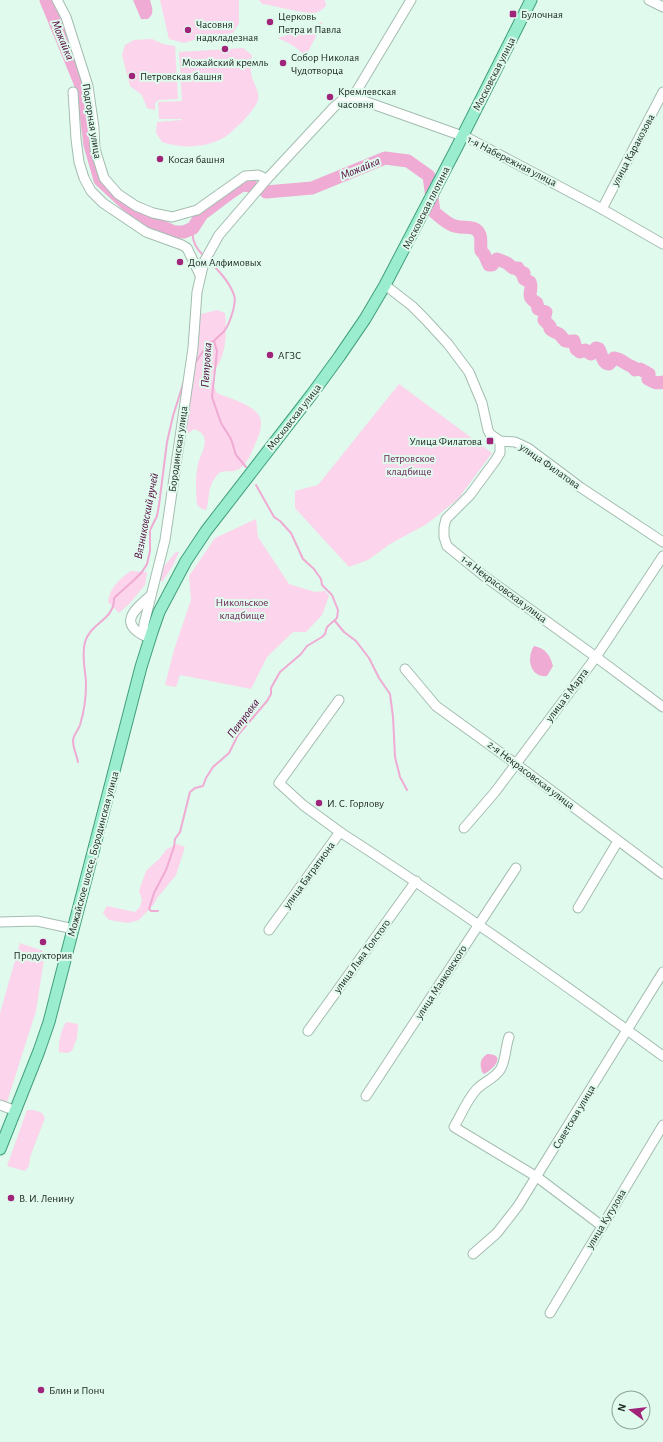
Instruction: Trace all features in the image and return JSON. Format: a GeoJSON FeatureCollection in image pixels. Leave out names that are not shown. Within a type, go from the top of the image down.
{"type":"FeatureCollection","features":[{"type":"Feature","properties":{"kind":"main road","name":"Московская улица"},"geometry":{"type":"LineString","coordinates":[[457,147],[531,0]]}},
{"type":"Feature","properties":{"kind":"main road","name":"Московская плотина"},"geometry":{"type":"LineString","coordinates":[[395,268],[457,147]]}},
{"type":"Feature","properties":{"kind":"main road","name":"Московская улица"},"geometry":{"type":"LineString","coordinates":[[186,561],[206,531],[334,364],[395,268]]}},
{"type":"Feature","properties":{"kind":"main road","name":"Можайское шоссе, Бородинская улица"},"geometry":{"type":"LineString","coordinates":[[0,1149],[45,1035],[74,929],[146,636],[186,561]]}},
{"type":"Feature","properties":{"kind":"street","name":"Подгорная улица"},"geometry":{"type":"LineString","coordinates":[[57,0],[66,18],[88,86],[94,128],[95,149],[104,178],[118,194],[136,206],[153,213],[172,217],[197,210],[245,176],[258,175],[264,182]]}},
{"type":"Feature","properties":{"kind":"street"},"geometry":{"type":"LineString","coordinates":[[264,182],[334,107],[345,98],[353,97],[411,0]]}},
{"type":"Feature","properties":{"kind":"street"},"geometry":{"type":"LineString","coordinates":[[650,0],[663,7]]}},
{"type":"Feature","properties":{"kind":"street"},"geometry":{"type":"LineString","coordinates":[[73,92],[79,162],[84,178],[91,191],[103,203],[146,232],[182,244],[187,248],[200,275]]}},
{"type":"Feature","properties":{"kind":"street","name":"улица Каракозова"},"geometry":{"type":"LineString","coordinates":[[602,209],[663,92]]}},
{"type":"Feature","properties":{"kind":"street","name":"1-я Набережная улица"},"geometry":{"type":"LineString","coordinates":[[353,97],[463,136],[602,209],[663,244]]}},
{"type":"Feature","properties":{"kind":"street","name":"Бородинская улица"},"geometry":{"type":"LineString","coordinates":[[146,636],[144,624],[164,540],[193,348],[197,292],[200,275],[204,261],[219,235],[264,182]]}},
{"type":"Feature","properties":{"kind":"street"},"geometry":{"type":"LineString","coordinates":[[385,285],[412,306],[458,357],[469,372],[476,387],[482,403],[488,430],[490,434],[500,441]]}},
{"type":"Feature","properties":{"kind":"street","name":"улица Филатова"},"geometry":{"type":"LineString","coordinates":[[500,441],[515,442],[528,448],[580,487],[663,542]]}},
{"type":"Feature","properties":{"kind":"street","name":"1-я Некрасовская улица"},"geometry":{"type":"LineString","coordinates":[[500,441],[500,452],[495,461],[470,495],[446,518],[444,537],[447,546],[484,576],[663,707]]}},
{"type":"Feature","properties":{"kind":"street","name":"улица 8 Марта"},"geometry":{"type":"LineString","coordinates":[[464,828],[496,792],[596,657],[663,556]]}},
{"type":"Feature","properties":{"kind":"street"},"geometry":{"type":"LineString","coordinates":[[146,636],[132,626],[130,618],[135,609],[150,596]]}},
{"type":"Feature","properties":{"kind":"street","name":"2-я Некрасовская улица"},"geometry":{"type":"LineString","coordinates":[[405,669],[436,706],[663,874]]}},
{"type":"Feature","properties":{"kind":"street","name":"улица Багратиона"},"geometry":{"type":"LineString","coordinates":[[269,930],[340,832],[303,805],[279,783],[339,700]]}},
{"type":"Feature","properties":{"kind":"street"},"geometry":{"type":"LineString","coordinates":[[340,832],[416,881],[663,1056]]}},
{"type":"Feature","properties":{"kind":"street"},"geometry":{"type":"LineString","coordinates":[[578,908],[618,841]]}},
{"type":"Feature","properties":{"kind":"street","name":"улица Маяковского"},"geometry":{"type":"LineString","coordinates":[[366,1096],[516,868]]}},
{"type":"Feature","properties":{"kind":"street","name":"улица Льва Толстого"},"geometry":{"type":"LineString","coordinates":[[308,1031],[416,881]]}},
{"type":"Feature","properties":{"kind":"street"},"geometry":{"type":"LineString","coordinates":[[0,922],[37,921],[74,929]]}},
{"type":"Feature","properties":{"kind":"street","name":"Советская улица"},"geometry":{"type":"LineString","coordinates":[[473,1254],[497,1234],[518,1206],[663,972]]}},
{"type":"Feature","properties":{"kind":"street"},"geometry":{"type":"LineString","coordinates":[[510,1037],[504,1060],[499,1071],[478,1088],[454,1127],[537,1177],[602,1226]]}},
{"type":"Feature","properties":{"kind":"street"},"geometry":{"type":"LineString","coordinates":[[0,1105],[16,1111]]}},
{"type":"Feature","properties":{"kind":"street","name":"улица Кутузова"},"geometry":{"type":"LineString","coordinates":[[550,1313],[663,1125]]}},
{"type":"Feature","properties":{"kind":"green space"},"geometry":{"type":"Polygon","coordinates":[[[160,0],[239,0],[239,23],[233,33],[200,38],[184,43],[169,39],[160,0]]]}},
{"type":"Feature","properties":{"kind":"green space"},"geometry":{"type":"Polygon","coordinates":[[[259,0],[325,0],[326,6],[318,12],[306,13],[262,4],[259,0]]]}},
{"type":"Feature","properties":{"kind":"green space"},"geometry":{"type":"Polygon","coordinates":[[[323,22],[305,58],[297,48],[278,38],[323,22]]]}},
{"type":"Feature","properties":{"kind":"green space"},"geometry":{"type":"Polygon","coordinates":[[[152,39],[163,44],[175,46],[178,99],[159,100],[155,103],[155,110],[147,108],[142,95],[130,86],[122,55],[125,45],[134,40],[152,39]]]}},
{"type":"Feature","properties":{"kind":"green space"},"geometry":{"type":"Polygon","coordinates":[[[243,48],[252,55],[251,74],[258,94],[257,103],[248,115],[225,137],[217,141],[194,146],[178,146],[162,142],[156,133],[157,122],[182,120],[159,119],[158,102],[182,101],[179,52],[243,48]]]}},
{"type":"Feature","properties":{"kind":"green space"},"geometry":{"type":"Polygon","coordinates":[[[217,310],[225,313],[226,334],[225,345],[220,362],[212,376],[214,386],[217,393],[245,404],[251,408],[260,418],[261,425],[257,440],[245,464],[240,469],[220,473],[212,482],[206,510],[197,505],[196,490],[197,469],[205,440],[200,432],[194,429],[185,436],[184,430],[201,314],[217,310]]]}},
{"type":"Feature","properties":{"kind":"green space","name":"Петровское кладбище"},"geometry":{"type":"Polygon","coordinates":[[[399,384],[492,453],[458,499],[427,524],[390,544],[368,560],[349,567],[295,508],[295,491],[318,485],[399,384]]]}},
{"type":"Feature","properties":{"kind":"green space","name":"Никольское кладбище"},"geometry":{"type":"Polygon","coordinates":[[[256,519],[258,537],[289,584],[315,592],[325,591],[329,596],[322,615],[306,632],[293,632],[267,657],[251,689],[180,675],[176,687],[165,685],[174,650],[191,600],[189,576],[215,538],[256,519]]]}},
{"type":"Feature","properties":{"kind":"green space"},"geometry":{"type":"Polygon","coordinates":[[[176,552],[179,552],[172,567],[162,582],[160,580],[164,566],[176,552]]]}},
{"type":"Feature","properties":{"kind":"green space"},"geometry":{"type":"Polygon","coordinates":[[[131,571],[147,572],[145,585],[130,603],[119,613],[108,602],[110,593],[116,584],[131,571]]]}},
{"type":"Feature","properties":{"kind":"green space"},"geometry":{"type":"Polygon","coordinates":[[[177,844],[185,847],[176,875],[157,898],[154,904],[139,920],[128,923],[109,920],[103,913],[107,906],[135,912],[140,907],[142,899],[139,891],[146,871],[167,849],[177,844]]]}},
{"type":"Feature","properties":{"kind":"green space"},"geometry":{"type":"Polygon","coordinates":[[[20,943],[43,951],[44,959],[36,1011],[6,1105],[0,1102],[0,1013],[20,943]]]}},
{"type":"Feature","properties":{"kind":"green space"},"geometry":{"type":"Polygon","coordinates":[[[66,1022],[78,1024],[77,1038],[72,1051],[67,1053],[59,1052],[60,1037],[66,1022]]]}},
{"type":"Feature","properties":{"kind":"green space"},"geometry":{"type":"Polygon","coordinates":[[[27,1110],[34,1110],[42,1113],[45,1118],[30,1157],[29,1166],[25,1171],[7,1166],[27,1110]]]}},
{"type":"Feature","properties":{"kind":"shaded area"},"geometry":{"type":"Polygon","coordinates":[[[133,0],[150,0],[152,15],[148,19],[141,19],[133,0]]]}},
{"type":"Feature","properties":{"kind":"shaded area"},"geometry":{"type":"Polygon","coordinates":[[[534,646],[544,650],[550,659],[553,666],[547,676],[541,676],[533,671],[530,656],[534,646]]]}},
{"type":"Feature","properties":{"kind":"shaded area"},"geometry":{"type":"Polygon","coordinates":[[[487,1054],[496,1056],[497,1062],[492,1069],[484,1074],[482,1072],[481,1062],[487,1054]]]}},
{"type":"Feature","properties":{"kind":"waterway","name":"Можайка"},"geometry":{"type":"LineString","coordinates":[[46,0],[83,90],[90,145],[100,180],[140,217],[174,232],[184,232],[193,228],[202,214],[230,193],[242,185],[252,186]]}},
{"type":"Feature","properties":{"kind":"waterway","name":"Можайка"},"geometry":{"type":"LineString","coordinates":[[266,192],[312,188],[385,158],[408,161],[429,176],[434,212],[452,225],[472,228],[478,231],[481,237],[481,251],[489,265],[492,265],[497,259],[507,263],[513,268],[518,268],[519,271],[524,273],[524,279],[530,282],[531,285],[530,296],[537,303],[538,309],[546,312],[544,320],[550,326],[551,330],[559,334],[565,341],[574,341],[576,349],[580,352],[585,350],[591,354],[596,348],[599,349],[604,361],[607,364],[609,364],[614,358],[633,367],[635,370],[640,369],[649,374],[648,379],[652,381],[657,383],[663,382]]}},
{"type":"Feature","properties":{"kind":"waterway","name":"Петровка"},"geometry":{"type":"LineString","coordinates":[[193,228],[194,243],[204,256]]}},
{"type":"Feature","properties":{"kind":"waterway","name":"Петровка"},"geometry":{"type":"LineString","coordinates":[[208,260],[226,280],[235,298],[231,318],[227,327],[214,341],[217,351],[212,397],[221,423],[231,439],[236,455],[246,467]]}},
{"type":"Feature","properties":{"kind":"waterway","name":"Вязниковский ручей"},"geometry":{"type":"LineString","coordinates":[[195,363],[208,344],[214,341]]}},
{"type":"Feature","properties":{"kind":"waterway","name":"Вязниковский ручей"},"geometry":{"type":"LineString","coordinates":[[78,762],[73,741],[83,715],[85,700],[86,685],[83,653],[85,642],[92,630],[107,617],[111,611],[114,598],[142,572],[147,564],[150,551],[150,530],[157,516],[167,442],[173,416],[184,381]]}},
{"type":"Feature","properties":{"kind":"waterway","name":"Петровка"},"geometry":{"type":"LineString","coordinates":[[158,911],[151,911],[149,909],[154,893],[166,870],[174,847],[175,839],[180,832],[190,792],[195,788],[203,786],[213,767],[229,753],[238,735],[267,701],[271,694],[271,688],[280,672],[301,654],[307,646],[322,637],[325,634],[327,627],[337,618],[338,610],[332,595],[322,585],[321,579],[314,569],[303,559],[291,533],[274,517],[256,485]]}},
{"type":"Feature","properties":{"kind":"waterway"},"geometry":{"type":"LineString","coordinates":[[335,621],[344,632],[356,641],[369,658],[379,678],[390,694],[395,757],[400,777],[407,790]]}},
{"type":"Feature","properties":{"kind":"place","name":"Булочная"},"geometry":{"type":"Point","coordinates":[513,14]}},
{"type":"Feature","properties":{"kind":"place","name":"Церковь Петра и Павла"},"geometry":{"type":"Point","coordinates":[270,22]}},
{"type":"Feature","properties":{"kind":"place","name":"Часовня надкладезная"},"geometry":{"type":"Point","coordinates":[188,30]}},
{"type":"Feature","properties":{"kind":"place","name":"Можайский кремль"},"geometry":{"type":"Point","coordinates":[225,49]}},
{"type":"Feature","properties":{"kind":"place","name":"Собор Николая Чудотворца"},"geometry":{"type":"Point","coordinates":[283,63]}},
{"type":"Feature","properties":{"kind":"place","name":"Петровская башня"},"geometry":{"type":"Point","coordinates":[132,76]}},
{"type":"Feature","properties":{"kind":"place","name":"Кремлевская часовня"},"geometry":{"type":"Point","coordinates":[330,97]}},
{"type":"Feature","properties":{"kind":"place","name":"Косая башня"},"geometry":{"type":"Point","coordinates":[160,159]}},
{"type":"Feature","properties":{"kind":"place","name":"Дом Алфимовых"},"geometry":{"type":"Point","coordinates":[180,262]}},
{"type":"Feature","properties":{"kind":"place","name":"АГЗС"},"geometry":{"type":"Point","coordinates":[270,355]}},
{"type":"Feature","properties":{"kind":"place","name":"Улица Филатова"},"geometry":{"type":"Point","coordinates":[490,441]}},
{"type":"Feature","properties":{"kind":"place","name":"И. С. Горлову"},"geometry":{"type":"Point","coordinates":[319,803]}},
{"type":"Feature","properties":{"kind":"place","name":"Продуктория"},"geometry":{"type":"Point","coordinates":[43,942]}},
{"type":"Feature","properties":{"kind":"place","name":"В. И. Ленину"},"geometry":{"type":"Point","coordinates":[11,1198]}},
{"type":"Feature","properties":{"kind":"place","name":"Блин и Понч"},"geometry":{"type":"Point","coordinates":[41,1390]}}]}
